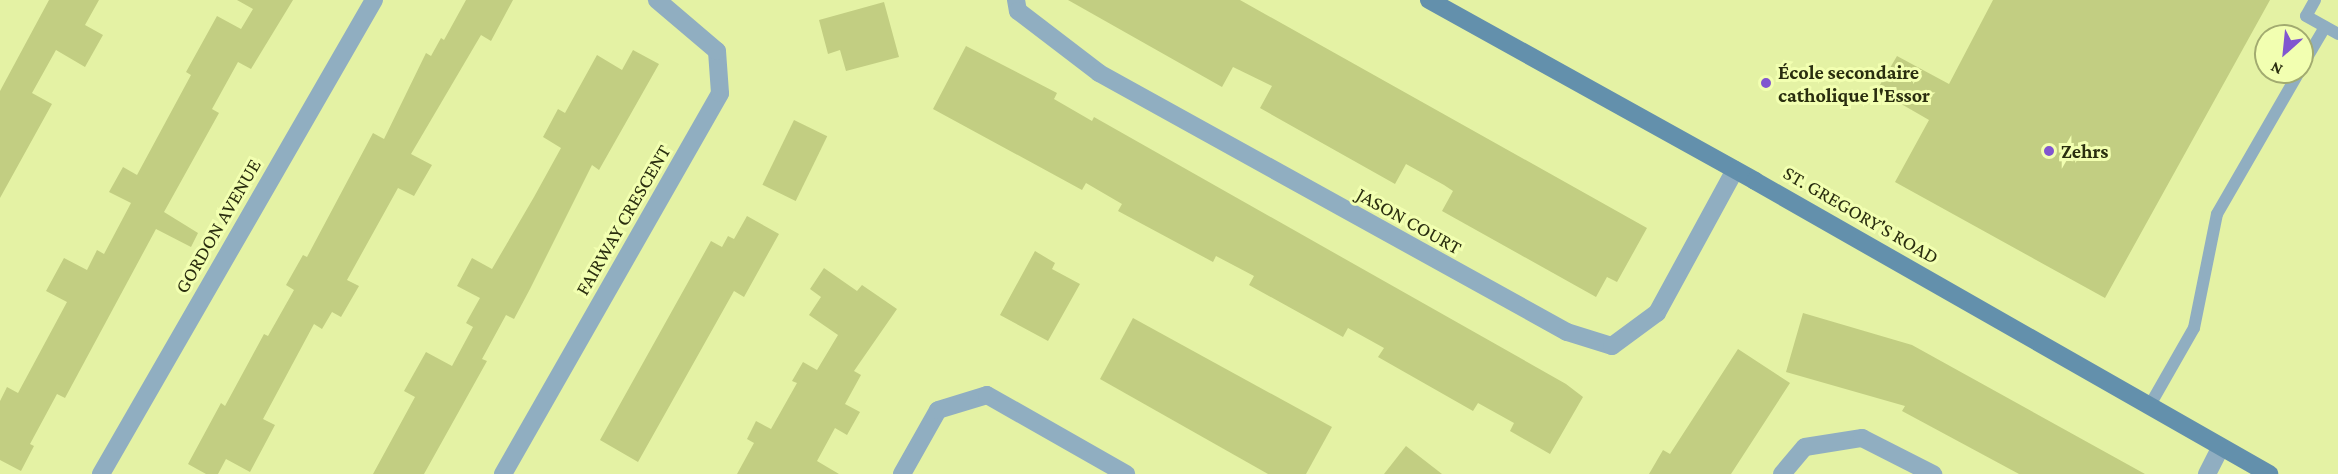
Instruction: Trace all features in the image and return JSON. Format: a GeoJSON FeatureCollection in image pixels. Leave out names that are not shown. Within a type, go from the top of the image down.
{"type":"FeatureCollection","features":[{"type":"Feature","properties":{"kind":"street","name":"GORDON AVENUE"},"geometry":{"type":"LineString","coordinates":[[101,474],[374,0]]}},
{"type":"Feature","properties":{"kind":"street","name":"FAIRWAY CRESCENT"},"geometry":{"type":"LineString","coordinates":[[502,474],[720,93],[717,51],[657,0]]}},
{"type":"Feature","properties":{"kind":"street","name":"JASON COURT"},"geometry":{"type":"LineString","coordinates":[[1016,0],[1018,11],[1099,73],[1567,332],[1612,346],[1657,313],[1735,170]]}},
{"type":"Feature","properties":{"kind":"street","name":"ST. GREGORY'S ROAD"},"geometry":{"type":"LineString","coordinates":[[1429,0],[1735,170],[2269,474]]}},
{"type":"Feature","properties":{"kind":"street"},"geometry":{"type":"LineString","coordinates":[[902,474],[938,410],[987,395],[1126,474]]}},
{"type":"Feature","properties":{"kind":"street"},"geometry":{"type":"LineString","coordinates":[[1782,474],[1805,447],[1862,438],[1933,474]]}},
{"type":"Feature","properties":{"kind":"street"},"geometry":{"type":"LineString","coordinates":[[2207,474],[2220,448]]}},
{"type":"Feature","properties":{"kind":"lane"},"geometry":{"type":"LineString","coordinates":[[2315,0],[2306,16],[2338,34]]}},
{"type":"Feature","properties":{"kind":"lane"},"geometry":{"type":"LineString","coordinates":[[2314,46],[2325,27]]}},
{"type":"Feature","properties":{"kind":"lane"},"geometry":{"type":"LineString","coordinates":[[2150,405],[2194,328],[2217,214],[2291,84]]}},
{"type":"Feature","properties":{"kind":"building"},"geometry":{"type":"Polygon","coordinates":[[[49,0],[99,0],[85,25],[103,35],[85,67],[56,50],[32,93],[52,104],[0,198],[0,91],[49,0]]]}},
{"type":"Feature","properties":{"kind":"building"},"geometry":{"type":"Polygon","coordinates":[[[237,0],[293,0],[251,69],[238,62],[212,109],[219,113],[164,212],[198,233],[191,247],[156,229],[65,398],[57,394],[30,444],[34,446],[21,471],[0,460],[0,401],[7,387],[18,393],[67,302],[46,291],[64,258],[87,270],[97,250],[104,254],[131,203],[109,192],[123,167],[137,175],[191,75],[186,72],[217,16],[241,29],[253,9],[237,0]]]}},
{"type":"Feature","properties":{"kind":"building"},"geometry":{"type":"Polygon","coordinates":[[[466,0],[513,0],[491,41],[481,35],[411,154],[432,165],[414,196],[398,188],[347,280],[359,286],[341,317],[332,312],[322,329],[314,324],[263,419],[275,425],[250,472],[226,459],[218,474],[206,474],[188,464],[221,403],[225,406],[264,334],[268,336],[294,290],[286,285],[303,255],[307,257],[373,133],[384,139],[426,53],[431,56],[441,38],[444,40],[466,0]]]}},
{"type":"Feature","properties":{"kind":"building"},"geometry":{"type":"Polygon","coordinates":[[[1068,0],[1240,0],[1647,228],[1617,282],[1607,277],[1596,297],[1442,211],[1453,191],[1444,185],[1406,164],[1395,184],[1260,108],[1272,86],[1233,67],[1222,87],[1068,0]]]}},
{"type":"Feature","properties":{"kind":"building","name":"Zehrs"},"geometry":{"type":"Polygon","coordinates":[[[1993,0],[2270,0],[2257,24],[2254,24],[2254,29],[2105,298],[1895,182],[1929,120],[1877,90],[1897,56],[1949,84],[1993,0]]]}},
{"type":"Feature","properties":{"kind":"building"},"geometry":{"type":"Polygon","coordinates":[[[884,2],[899,57],[846,71],[840,50],[828,54],[819,20],[884,2]]]}},
{"type":"Feature","properties":{"kind":"building"},"geometry":{"type":"Polygon","coordinates":[[[966,46],[1057,93],[1054,99],[1092,121],[1094,117],[1566,384],[1583,397],[1550,454],[1510,431],[1514,423],[1478,403],[1473,411],[1378,357],[1384,348],[1348,328],[1343,337],[1249,285],[1254,276],[1216,256],[1213,262],[1118,211],[1122,204],[1086,183],[1082,190],[933,109],[966,46]]]}},
{"type":"Feature","properties":{"kind":"building"},"geometry":{"type":"Polygon","coordinates":[[[633,50],[659,64],[599,170],[592,165],[514,319],[506,315],[482,359],[487,361],[424,474],[373,474],[415,397],[404,391],[426,352],[452,366],[473,327],[466,323],[480,298],[457,286],[472,258],[492,269],[534,197],[561,148],[543,137],[558,109],[565,113],[597,55],[622,70],[633,50]]]}},
{"type":"Feature","properties":{"kind":"building"},"geometry":{"type":"Polygon","coordinates":[[[794,120],[827,136],[796,201],[762,185],[794,120]]]}},
{"type":"Feature","properties":{"kind":"building"},"geometry":{"type":"Polygon","coordinates":[[[747,216],[779,234],[744,297],[734,291],[638,462],[600,440],[711,241],[722,247],[728,236],[734,239],[747,216]]]}},
{"type":"Feature","properties":{"kind":"building"},"geometry":{"type":"Polygon","coordinates":[[[1035,251],[1055,263],[1052,269],[1080,284],[1048,341],[1000,315],[1035,251]]]}},
{"type":"Feature","properties":{"kind":"building"},"geometry":{"type":"Polygon","coordinates":[[[824,268],[857,291],[862,285],[897,309],[854,371],[861,375],[845,404],[860,412],[847,435],[835,428],[817,461],[839,474],[737,474],[754,443],[747,439],[756,421],[771,429],[797,383],[792,381],[803,362],[817,370],[838,335],[809,315],[821,297],[810,289],[824,268]]]}},
{"type":"Feature","properties":{"kind":"building"},"geometry":{"type":"Polygon","coordinates":[[[1803,313],[1912,345],[2145,474],[2019,474],[1902,411],[1905,406],[1786,372],[1803,313]]]}},
{"type":"Feature","properties":{"kind":"building"},"geometry":{"type":"Polygon","coordinates":[[[1133,318],[1332,427],[1306,474],[1268,474],[1100,379],[1133,318]]]}},
{"type":"Feature","properties":{"kind":"building"},"geometry":{"type":"Polygon","coordinates":[[[1738,349],[1790,383],[1731,474],[1649,474],[1663,450],[1670,454],[1738,349]]]}},
{"type":"Feature","properties":{"kind":"building"},"geometry":{"type":"Polygon","coordinates":[[[1406,446],[1442,474],[1384,474],[1406,446]]]}},
{"type":"Feature","properties":{"kind":"place","name":"École secondaire catholique l'Essor"},"geometry":{"type":"Point","coordinates":[1766,83]}},
{"type":"Feature","properties":{"kind":"place","name":"Zehrs"},"geometry":{"type":"Point","coordinates":[2049,151]}}]}
